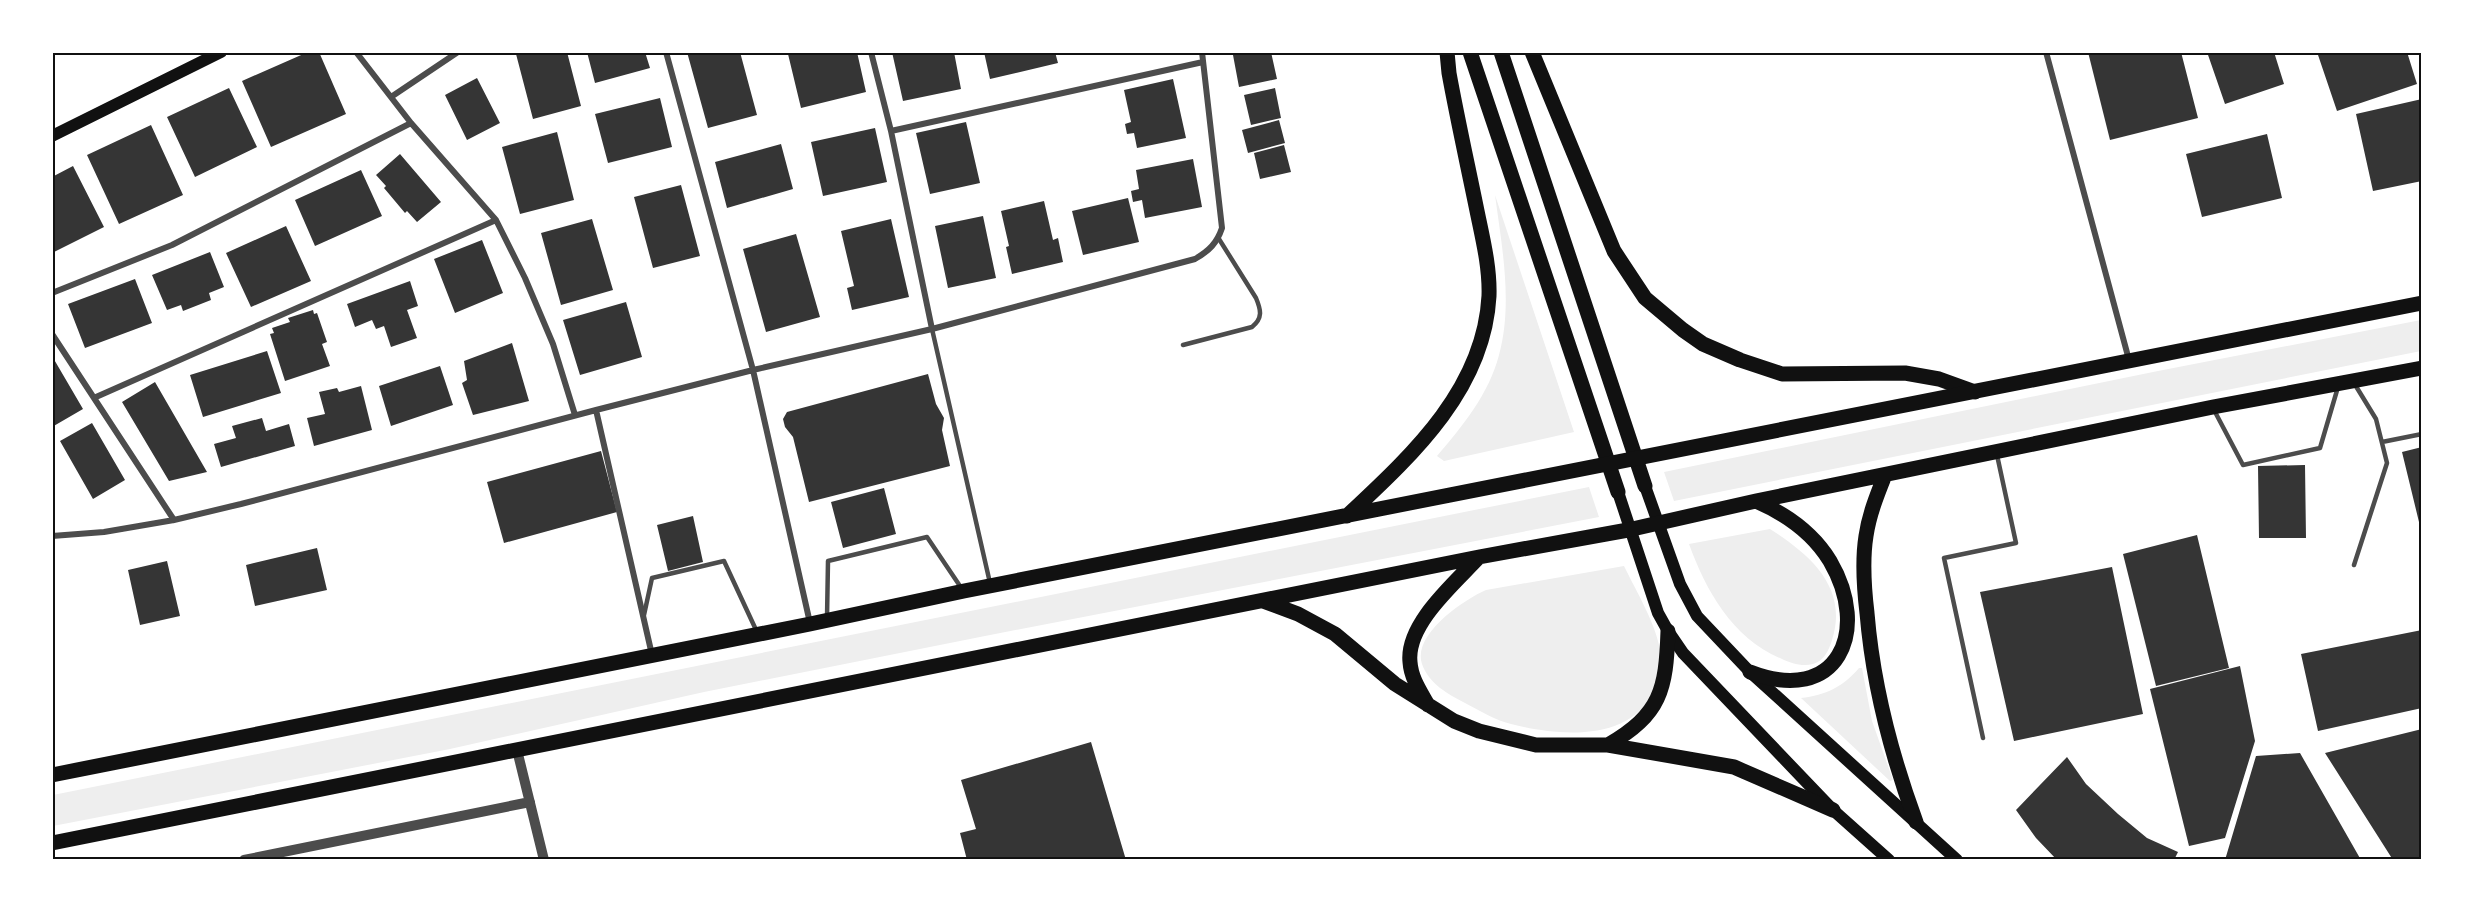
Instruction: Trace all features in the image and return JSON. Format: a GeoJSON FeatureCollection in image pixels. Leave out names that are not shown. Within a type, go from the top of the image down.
{"type":"FeatureCollection","features":[{"type":"Feature","properties":{"kind":"main road"},"geometry":{"type":"LineString","coordinates":[[52,136],[221,52]]}},
{"type":"Feature","properties":{"kind":"main road"},"geometry":{"type":"LineString","coordinates":[[1346,517],[1421,443],[1452,403],[1472,368],[1485,323],[1488,276],[1449,73],[1447,52]]}},
{"type":"Feature","properties":{"kind":"main road"},"geometry":{"type":"LineString","coordinates":[[1470,52],[1652,594],[1668,631],[1683,653],[1833,810],[1889,860]]}},
{"type":"Feature","properties":{"kind":"main road"},"geometry":{"type":"LineString","coordinates":[[1501,52],[1645,486],[1680,584],[1697,616],[1750,672],[1957,860]]}},
{"type":"Feature","properties":{"kind":"main road"},"geometry":{"type":"LineString","coordinates":[[1532,52],[1614,251],[1645,298],[1683,330],[1703,344],[1740,360],[1782,374],[1905,373],[1939,379],[1975,392]]}},
{"type":"Feature","properties":{"kind":"main road"},"geometry":{"type":"LineString","coordinates":[[52,775],[810,624],[964,591],[2421,303]]}},
{"type":"Feature","properties":{"kind":"main road"},"geometry":{"type":"LineString","coordinates":[[52,843],[1479,556],[1628,530],[1756,501],[2213,407],[2421,368]]}},
{"type":"Feature","properties":{"kind":"main road"},"geometry":{"type":"LineString","coordinates":[[1884,475],[1870,516],[1864,551],[1869,637],[1890,744],[1916,822]]}},
{"type":"Feature","properties":{"kind":"main road"},"geometry":{"type":"LineString","coordinates":[[1750,672],[1785,681],[1803,681],[1820,675],[1836,661],[1846,638],[1847,622],[1841,585],[1828,559],[1793,521],[1756,501]]}},
{"type":"Feature","properties":{"kind":"main road"},"geometry":{"type":"LineString","coordinates":[[1430,707],[1413,679],[1409,651],[1413,637],[1436,605],[1479,556]]}},
{"type":"Feature","properties":{"kind":"main road"},"geometry":{"type":"LineString","coordinates":[[1262,600],[1298,614],[1335,634],[1395,684],[1454,721],[1499,738],[1554,747],[1608,746],[1734,767],[1833,810]]}},
{"type":"Feature","properties":{"kind":"main road"},"geometry":{"type":"LineString","coordinates":[[1608,746],[1640,724],[1658,698],[1664,680],[1668,631]]}},
{"type":"Feature","properties":{"kind":"street"},"geometry":{"type":"LineString","coordinates":[[356,52],[411,123],[496,220],[525,278],[553,344],[575,415]]}},
{"type":"Feature","properties":{"kind":"street"},"geometry":{"type":"LineString","coordinates":[[391,97],[458,52]]}},
{"type":"Feature","properties":{"kind":"street"},"geometry":{"type":"LineString","coordinates":[[666,52],[753,370],[810,624]]}},
{"type":"Feature","properties":{"kind":"street"},"geometry":{"type":"LineString","coordinates":[[871,52],[891,131],[932,329]]}},
{"type":"Feature","properties":{"kind":"street"},"geometry":{"type":"LineString","coordinates":[[52,536],[104,532],[174,520],[575,415],[753,370],[932,329],[1000,309],[1179,265],[1209,252],[1219,238],[1222,228],[1202,52]]}},
{"type":"Feature","properties":{"kind":"street"},"geometry":{"type":"LineString","coordinates":[[2046,52],[2129,361]]}},
{"type":"Feature","properties":{"kind":"street"},"geometry":{"type":"LineString","coordinates":[[891,131],[1203,62]]}},
{"type":"Feature","properties":{"kind":"street"},"geometry":{"type":"LineString","coordinates":[[52,293],[172,245],[411,123]]}},
{"type":"Feature","properties":{"kind":"street"},"geometry":{"type":"LineString","coordinates":[[96,397],[496,220]]}},
{"type":"Feature","properties":{"kind":"street"},"geometry":{"type":"LineString","coordinates":[[53,334],[174,520]]}},
{"type":"Feature","properties":{"kind":"street"},"geometry":{"type":"LineString","coordinates":[[596,410],[652,655]]}},
{"type":"Feature","properties":{"kind":"street"},"geometry":{"type":"LineString","coordinates":[[517,750],[544,860]]}},
{"type":"Feature","properties":{"kind":"street"},"geometry":{"type":"LineString","coordinates":[[243,860],[530,802]]}},
{"type":"Feature","properties":{"kind":"lane"},"geometry":{"type":"LineString","coordinates":[[1183,345],[1252,327],[1259,319],[1260,308],[1256,298],[1219,238]]}},
{"type":"Feature","properties":{"kind":"lane"},"geometry":{"type":"LineString","coordinates":[[932,329],[990,586]]}},
{"type":"Feature","properties":{"kind":"lane"},"geometry":{"type":"LineString","coordinates":[[2213,407],[2243,465],[2320,448],[2346,382],[2376,419],[2387,463],[2354,565]]}},
{"type":"Feature","properties":{"kind":"lane"},"geometry":{"type":"LineString","coordinates":[[2382,442],[2421,434]]}},
{"type":"Feature","properties":{"kind":"lane"},"geometry":{"type":"LineString","coordinates":[[1983,738],[1944,558],[2016,543],[1997,452]]}},
{"type":"Feature","properties":{"kind":"lane"},"geometry":{"type":"LineString","coordinates":[[827,620],[828,561],[927,537],[964,591]]}},
{"type":"Feature","properties":{"kind":"lane"},"geometry":{"type":"LineString","coordinates":[[644,617],[652,578],[724,561],[758,634]]}},
{"type":"Feature","properties":{"kind":"shaded area"},"geometry":{"type":"Polygon","coordinates":[[[1495,195],[1574,432],[1444,461],[1437,456],[1465,422],[1482,396],[1499,355],[1503,336],[1505,275],[1495,195]]]}},
{"type":"Feature","properties":{"kind":"shaded area"},"geometry":{"type":"Polygon","coordinates":[[[2421,320],[2421,351],[1674,501],[1664,472],[2158,371],[2421,320]]]}},
{"type":"Feature","properties":{"kind":"shaded area"},"geometry":{"type":"Polygon","coordinates":[[[1589,487],[1599,517],[704,692],[450,749],[53,826],[53,795],[1589,487]]]}},
{"type":"Feature","properties":{"kind":"shaded area"},"geometry":{"type":"Polygon","coordinates":[[[1770,529],[1799,549],[1822,574],[1830,588],[1835,604],[1836,621],[1828,651],[1817,663],[1801,665],[1793,663],[1765,650],[1749,639],[1724,612],[1713,596],[1689,544],[1770,529]]]}},
{"type":"Feature","properties":{"kind":"shaded area"},"geometry":{"type":"Polygon","coordinates":[[[1624,566],[1651,621],[1661,655],[1654,690],[1643,707],[1628,719],[1611,727],[1570,732],[1511,724],[1452,696],[1434,683],[1425,671],[1421,653],[1432,630],[1453,610],[1476,595],[1486,590],[1624,566]]]}},
{"type":"Feature","properties":{"kind":"shaded area"},"geometry":{"type":"Polygon","coordinates":[[[1862,668],[1872,721],[1893,780],[1890,781],[1801,698],[1833,689],[1862,668]]]}},
{"type":"Feature","properties":{"kind":"building"},"geometry":{"type":"Polygon","coordinates":[[[308,52],[319,52],[346,114],[271,147],[242,81],[308,52]]]}},
{"type":"Feature","properties":{"kind":"building"},"geometry":{"type":"Polygon","coordinates":[[[567,52],[581,106],[533,119],[516,54],[567,52]]]}},
{"type":"Feature","properties":{"kind":"building"},"geometry":{"type":"Polygon","coordinates":[[[587,52],[645,52],[650,68],[595,83],[587,52]]]}},
{"type":"Feature","properties":{"kind":"building"},"geometry":{"type":"Polygon","coordinates":[[[687,52],[740,52],[757,115],[708,128],[687,52]]]}},
{"type":"Feature","properties":{"kind":"building"},"geometry":{"type":"Polygon","coordinates":[[[793,52],[857,52],[866,92],[801,108],[788,54],[793,52]]]}},
{"type":"Feature","properties":{"kind":"building"},"geometry":{"type":"Polygon","coordinates":[[[892,52],[954,52],[961,89],[903,101],[892,52]]]}},
{"type":"Feature","properties":{"kind":"building"},"geometry":{"type":"Polygon","coordinates":[[[984,52],[1055,52],[1058,63],[990,79],[984,52]]]}},
{"type":"Feature","properties":{"kind":"building"},"geometry":{"type":"Polygon","coordinates":[[[1245,52],[1271,52],[1277,79],[1239,87],[1233,55],[1245,52]]]}},
{"type":"Feature","properties":{"kind":"building"},"geometry":{"type":"Polygon","coordinates":[[[2088,52],[2181,52],[2198,118],[2110,140],[2088,52]]]}},
{"type":"Feature","properties":{"kind":"building"},"geometry":{"type":"Polygon","coordinates":[[[2207,52],[2274,52],[2284,84],[2225,104],[2207,52]]]}},
{"type":"Feature","properties":{"kind":"building"},"geometry":{"type":"Polygon","coordinates":[[[2317,52],[2407,52],[2417,84],[2337,111],[2317,52]]]}},
{"type":"Feature","properties":{"kind":"building"},"geometry":{"type":"Polygon","coordinates":[[[477,78],[500,123],[467,140],[445,95],[477,78]]]}},
{"type":"Feature","properties":{"kind":"building"},"geometry":{"type":"Polygon","coordinates":[[[1173,79],[1186,138],[1137,148],[1134,133],[1127,134],[1125,124],[1131,122],[1124,90],[1173,79]]]}},
{"type":"Feature","properties":{"kind":"building"},"geometry":{"type":"Polygon","coordinates":[[[229,88],[257,147],[195,177],[167,117],[229,88]]]}},
{"type":"Feature","properties":{"kind":"building"},"geometry":{"type":"Polygon","coordinates":[[[1275,88],[1281,118],[1251,125],[1244,95],[1275,88]]]}},
{"type":"Feature","properties":{"kind":"building"},"geometry":{"type":"Polygon","coordinates":[[[660,98],[672,147],[608,163],[595,114],[660,98]]]}},
{"type":"Feature","properties":{"kind":"building"},"geometry":{"type":"Polygon","coordinates":[[[2422,99],[2422,181],[2373,191],[2356,114],[2422,99]]]}},
{"type":"Feature","properties":{"kind":"building"},"geometry":{"type":"Polygon","coordinates":[[[1279,120],[1285,143],[1248,153],[1242,130],[1279,120]]]}},
{"type":"Feature","properties":{"kind":"building"},"geometry":{"type":"Polygon","coordinates":[[[966,122],[980,183],[930,194],[916,133],[966,122]]]}},
{"type":"Feature","properties":{"kind":"building"},"geometry":{"type":"Polygon","coordinates":[[[151,125],[183,195],[119,224],[87,155],[151,125]]]}},
{"type":"Feature","properties":{"kind":"building"},"geometry":{"type":"Polygon","coordinates":[[[875,128],[887,182],[823,196],[811,142],[875,128]]]}},
{"type":"Feature","properties":{"kind":"building"},"geometry":{"type":"Polygon","coordinates":[[[557,132],[574,200],[520,214],[502,147],[557,132]]]}},
{"type":"Feature","properties":{"kind":"building"},"geometry":{"type":"Polygon","coordinates":[[[2267,134],[2282,198],[2202,217],[2186,154],[2267,134]]]}},
{"type":"Feature","properties":{"kind":"building"},"geometry":{"type":"Polygon","coordinates":[[[781,144],[793,189],[727,208],[715,162],[781,144]]]}},
{"type":"Feature","properties":{"kind":"building"},"geometry":{"type":"Polygon","coordinates":[[[1284,145],[1291,172],[1260,179],[1254,153],[1284,145]]]}},
{"type":"Feature","properties":{"kind":"building"},"geometry":{"type":"Polygon","coordinates":[[[400,154],[441,202],[417,222],[407,211],[405,213],[376,175],[400,154]]]}},
{"type":"Feature","properties":{"kind":"building"},"geometry":{"type":"Polygon","coordinates":[[[1193,159],[1202,207],[1145,218],[1142,200],[1133,202],[1131,191],[1139,189],[1136,170],[1193,159]]]}},
{"type":"Feature","properties":{"kind":"building"},"geometry":{"type":"Polygon","coordinates":[[[73,166],[104,227],[52,253],[52,177],[73,166]]]}},
{"type":"Feature","properties":{"kind":"building"},"geometry":{"type":"Polygon","coordinates":[[[361,170],[382,216],[315,246],[295,200],[361,170]]]}},
{"type":"Feature","properties":{"kind":"building"},"geometry":{"type":"Polygon","coordinates":[[[681,185],[700,256],[653,268],[634,197],[681,185]]]}},
{"type":"Feature","properties":{"kind":"building"},"geometry":{"type":"Polygon","coordinates":[[[1128,198],[1139,242],[1083,255],[1072,211],[1128,198]]]}},
{"type":"Feature","properties":{"kind":"building"},"geometry":{"type":"Polygon","coordinates":[[[1044,201],[1053,240],[1058,238],[1063,262],[1012,274],[1006,247],[1009,246],[1001,211],[1044,201]]]}},
{"type":"Feature","properties":{"kind":"building"},"geometry":{"type":"Polygon","coordinates":[[[983,216],[996,278],[948,288],[935,226],[983,216]]]}},
{"type":"Feature","properties":{"kind":"building"},"geometry":{"type":"Polygon","coordinates":[[[592,219],[613,290],[561,305],[541,233],[592,219]]]}},
{"type":"Feature","properties":{"kind":"building"},"geometry":{"type":"Polygon","coordinates":[[[891,219],[909,297],[852,310],[847,288],[854,286],[841,231],[891,219]]]}},
{"type":"Feature","properties":{"kind":"building"},"geometry":{"type":"Polygon","coordinates":[[[286,226],[311,281],[251,307],[226,253],[286,226]]]}},
{"type":"Feature","properties":{"kind":"building"},"geometry":{"type":"Polygon","coordinates":[[[796,234],[820,317],[766,332],[743,249],[796,234]]]}},
{"type":"Feature","properties":{"kind":"building"},"geometry":{"type":"Polygon","coordinates":[[[482,240],[503,293],[455,313],[434,259],[482,240]]]}},
{"type":"Feature","properties":{"kind":"building"},"geometry":{"type":"Polygon","coordinates":[[[210,252],[224,287],[209,293],[211,300],[183,311],[181,305],[167,310],[152,275],[210,252]]]}},
{"type":"Feature","properties":{"kind":"building"},"geometry":{"type":"Polygon","coordinates":[[[135,279],[152,323],[85,348],[68,304],[135,279]]]}},
{"type":"Feature","properties":{"kind":"building"},"geometry":{"type":"Polygon","coordinates":[[[410,281],[418,306],[407,310],[417,338],[391,347],[384,326],[376,329],[372,320],[355,327],[347,304],[410,281]]]}},
{"type":"Feature","properties":{"kind":"building"},"geometry":{"type":"Polygon","coordinates":[[[626,302],[642,357],[580,375],[563,320],[626,302]]]}},
{"type":"Feature","properties":{"kind":"building"},"geometry":{"type":"Polygon","coordinates":[[[313,310],[314,314],[317,313],[327,342],[322,344],[330,366],[285,381],[270,334],[274,333],[272,328],[290,322],[288,318],[313,310]]]}},
{"type":"Feature","properties":{"kind":"building"},"geometry":{"type":"Polygon","coordinates":[[[512,343],[529,401],[473,415],[462,383],[467,380],[464,361],[512,343]]]}},
{"type":"Feature","properties":{"kind":"building"},"geometry":{"type":"Polygon","coordinates":[[[267,351],[281,393],[203,417],[190,375],[267,351]]]}},
{"type":"Feature","properties":{"kind":"building"},"geometry":{"type":"Polygon","coordinates":[[[52,356],[83,409],[52,427],[52,356]]]}},
{"type":"Feature","properties":{"kind":"building"},"geometry":{"type":"Polygon","coordinates":[[[440,366],[453,405],[391,426],[379,386],[440,366]]]}},
{"type":"Feature","properties":{"kind":"building"},"geometry":{"type":"Polygon","coordinates":[[[928,374],[936,404],[944,418],[942,430],[950,466],[809,502],[793,437],[785,427],[783,419],[787,412],[928,374]]]}},
{"type":"Feature","properties":{"kind":"building"},"geometry":{"type":"Polygon","coordinates":[[[155,382],[207,472],[169,481],[122,402],[155,382]]]}},
{"type":"Feature","properties":{"kind":"building"},"geometry":{"type":"Polygon","coordinates":[[[361,386],[372,430],[314,446],[307,418],[325,414],[319,392],[337,388],[339,392],[361,386]]]}},
{"type":"Feature","properties":{"kind":"building"},"geometry":{"type":"Polygon","coordinates":[[[262,418],[266,431],[289,424],[295,446],[221,467],[214,444],[236,438],[232,426],[262,418]]]}},
{"type":"Feature","properties":{"kind":"building"},"geometry":{"type":"Polygon","coordinates":[[[92,423],[125,480],[93,499],[60,441],[92,423]]]}},
{"type":"Feature","properties":{"kind":"building"},"geometry":{"type":"Polygon","coordinates":[[[2422,447],[2422,521],[2419,522],[2402,452],[2422,447]]]}},
{"type":"Feature","properties":{"kind":"building"},"geometry":{"type":"Polygon","coordinates":[[[601,451],[617,512],[504,543],[487,482],[601,451]]]}},
{"type":"Feature","properties":{"kind":"building"},"geometry":{"type":"Polygon","coordinates":[[[2305,465],[2306,538],[2259,538],[2258,466],[2305,465]]]}},
{"type":"Feature","properties":{"kind":"building"},"geometry":{"type":"Polygon","coordinates":[[[884,488],[896,534],[843,548],[831,502],[884,488]]]}},
{"type":"Feature","properties":{"kind":"building"},"geometry":{"type":"Polygon","coordinates":[[[693,516],[703,562],[668,571],[657,525],[693,516]]]}},
{"type":"Feature","properties":{"kind":"building"},"geometry":{"type":"Polygon","coordinates":[[[2197,535],[2229,668],[2156,686],[2123,554],[2197,535]]]}},
{"type":"Feature","properties":{"kind":"building"},"geometry":{"type":"Polygon","coordinates":[[[317,548],[327,590],[255,606],[246,565],[317,548]]]}},
{"type":"Feature","properties":{"kind":"building"},"geometry":{"type":"Polygon","coordinates":[[[167,561],[180,616],[140,625],[128,570],[167,561]]]}},
{"type":"Feature","properties":{"kind":"building"},"geometry":{"type":"Polygon","coordinates":[[[2112,567],[2143,714],[2014,741],[1980,592],[2112,567]]]}},
{"type":"Feature","properties":{"kind":"building"},"geometry":{"type":"Polygon","coordinates":[[[2422,630],[2422,708],[2318,731],[2301,654],[2422,630]]]}},
{"type":"Feature","properties":{"kind":"building"},"geometry":{"type":"Polygon","coordinates":[[[2240,666],[2255,741],[2225,838],[2189,846],[2150,689],[2240,666]]]}},
{"type":"Feature","properties":{"kind":"building"},"geometry":{"type":"Polygon","coordinates":[[[2422,729],[2422,860],[2393,860],[2325,753],[2422,729]]]}},
{"type":"Feature","properties":{"kind":"building"},"geometry":{"type":"Polygon","coordinates":[[[1091,742],[1126,860],[967,860],[960,833],[976,829],[961,780],[1091,742]]]}},
{"type":"Feature","properties":{"kind":"building"},"geometry":{"type":"Polygon","coordinates":[[[2300,753],[2361,860],[2225,860],[2256,756],[2300,753]]]}},
{"type":"Feature","properties":{"kind":"building"},"geometry":{"type":"Polygon","coordinates":[[[2067,757],[2086,784],[2118,814],[2147,838],[2178,852],[2174,860],[2057,860],[2036,838],[2016,810],[2067,757]]]}}]}
